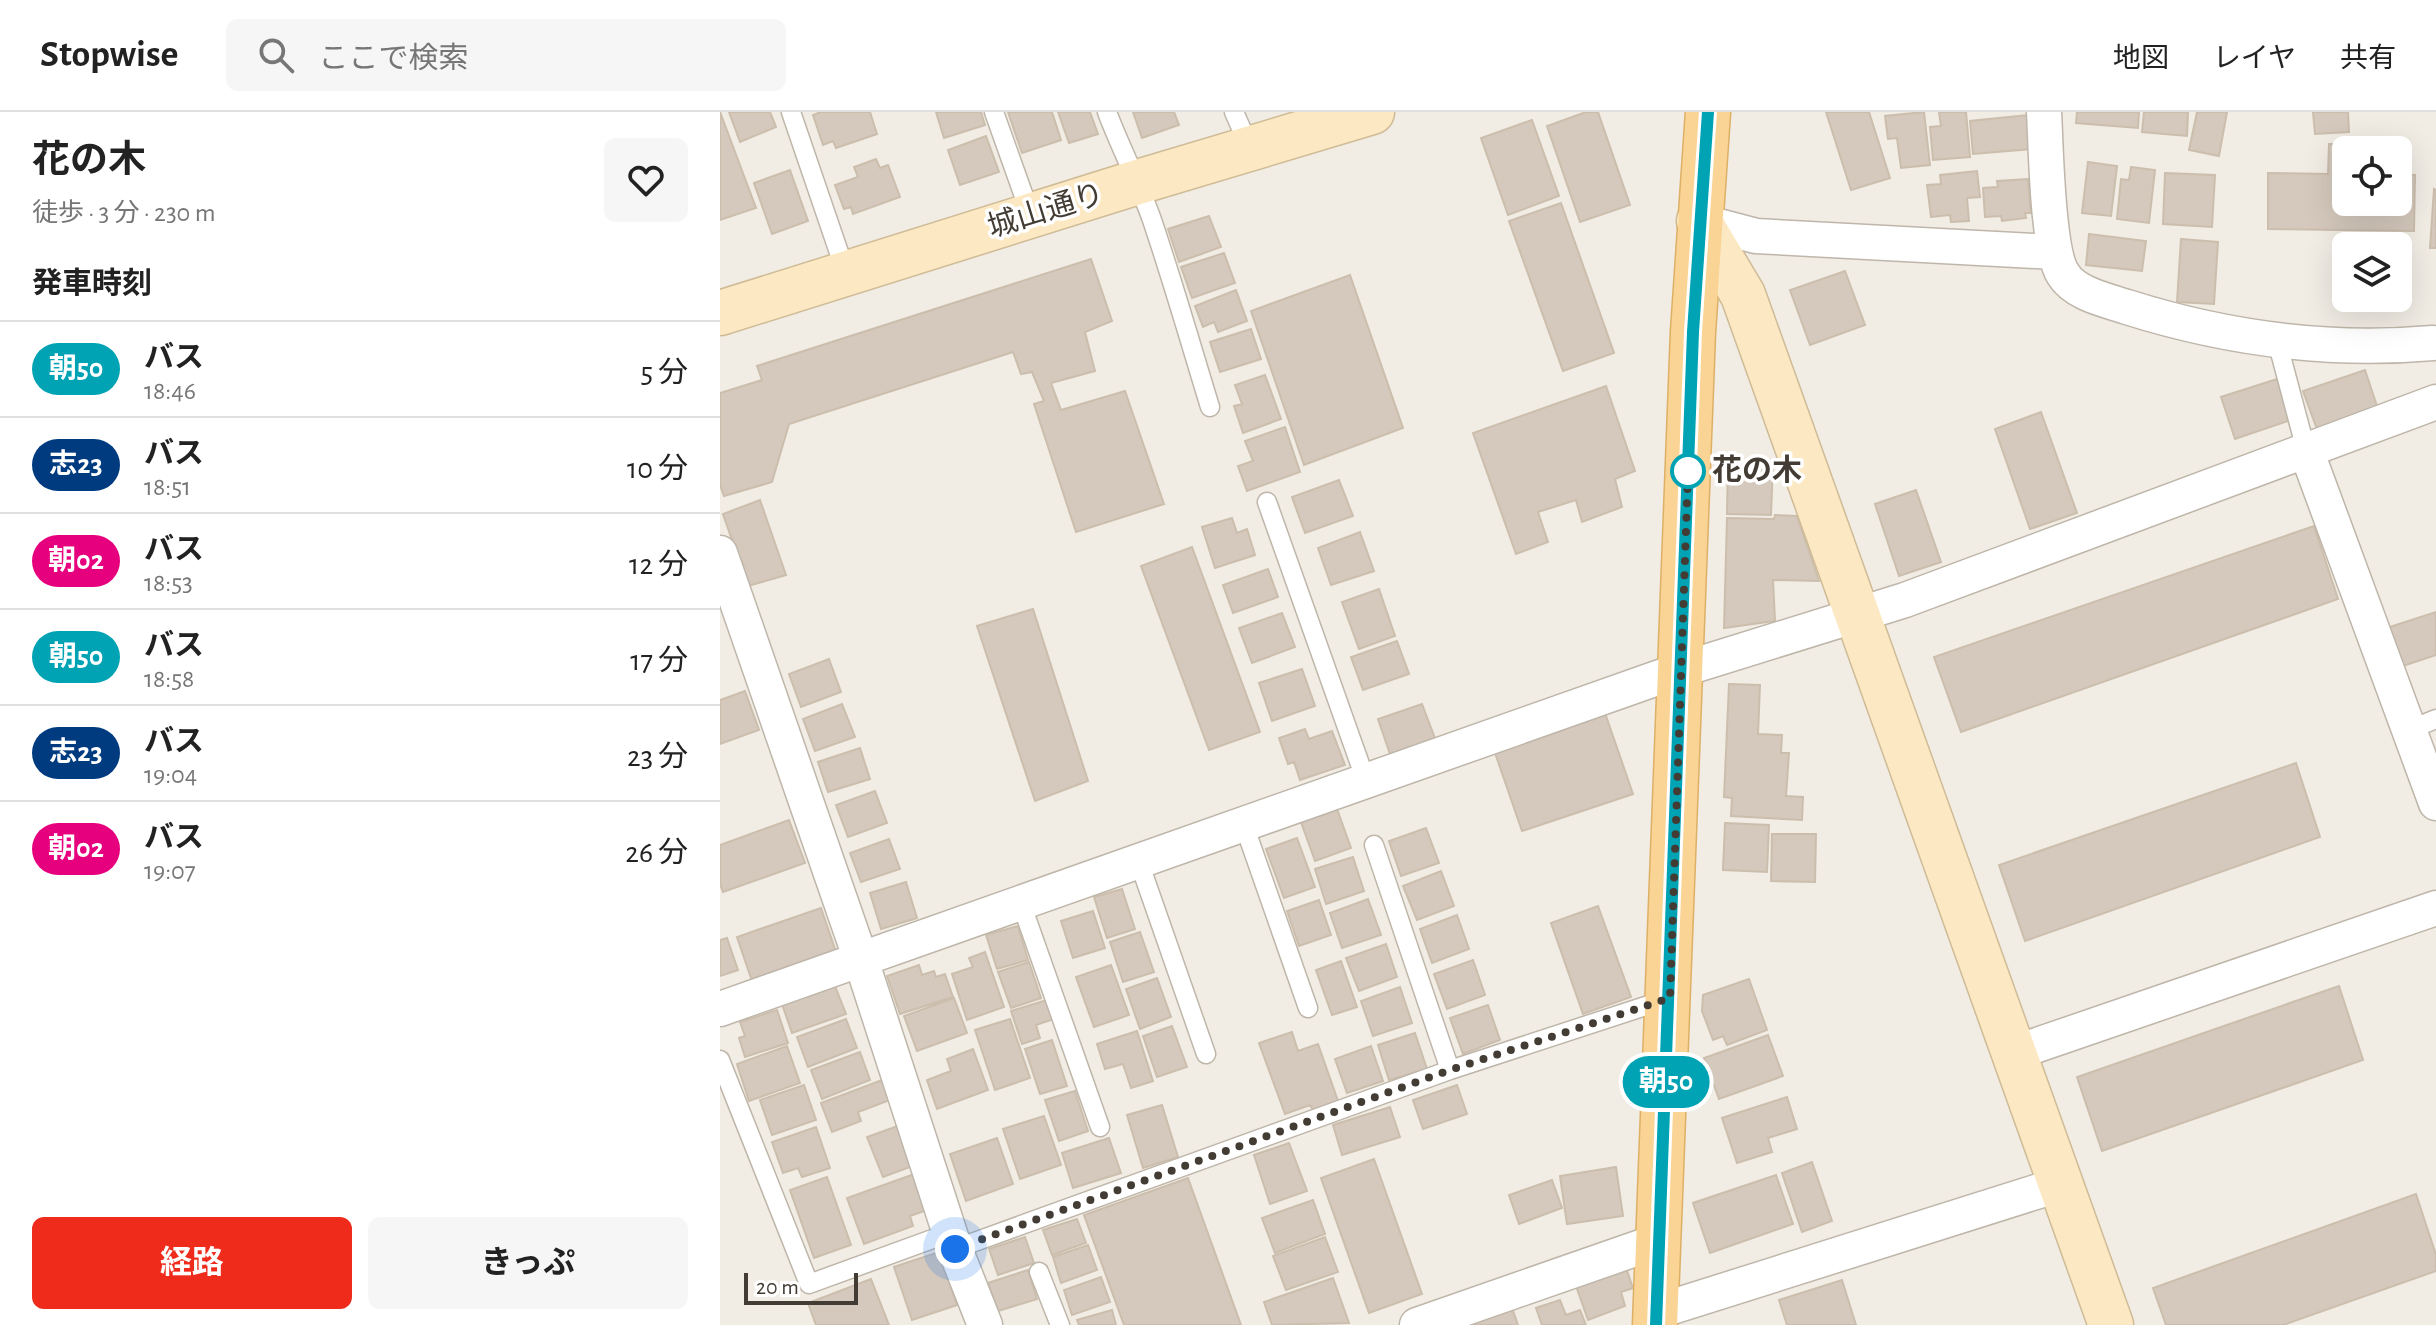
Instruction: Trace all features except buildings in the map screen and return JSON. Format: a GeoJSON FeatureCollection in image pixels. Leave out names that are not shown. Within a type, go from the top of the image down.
{"type":"FeatureCollection","features":[{"type":"Feature","properties":{"kind":"main road"},"geometry":{"type":"LineString","coordinates":[[1656,1318],[1699,221],[1708,112]]}},
{"type":"Feature","properties":{"kind":"street","name":"城山通り"},"geometry":{"type":"LineString","coordinates":[[720,313],[1138,182],[1242,130],[1372,112]]}},
{"type":"Feature","properties":{"kind":"street"},"geometry":{"type":"LineString","coordinates":[[2044,112],[2054,252],[2063,276],[2087,294],[2179,324],[2277,341],[2389,347],[2435,344]]}},
{"type":"Feature","properties":{"kind":"street"},"geometry":{"type":"LineString","coordinates":[[1699,221],[1756,236],[2054,252]]}},
{"type":"Feature","properties":{"kind":"street"},"geometry":{"type":"LineString","coordinates":[[1699,221],[1743,295],[2111,1325]]}},
{"type":"Feature","properties":{"kind":"street"},"geometry":{"type":"LineString","coordinates":[[720,1009],[1680,670],[1858,616],[2436,402]]}},
{"type":"Feature","properties":{"kind":"street"},"geometry":{"type":"LineString","coordinates":[[2306,450],[2423,724],[2436,803]]}},
{"type":"Feature","properties":{"kind":"street"},"geometry":{"type":"LineString","coordinates":[[720,553],[861,960],[952,1241],[985,1325]]}},
{"type":"Feature","properties":{"kind":"street"},"geometry":{"type":"LineString","coordinates":[[2014,1053],[2436,908]]}},
{"type":"Feature","properties":{"kind":"street"},"geometry":{"type":"LineString","coordinates":[[1656,1318],[2061,1184]]}},
{"type":"Feature","properties":{"kind":"street"},"geometry":{"type":"LineString","coordinates":[[1417,1325],[1658,1241]]}},
{"type":"Feature","properties":{"kind":"lane"},"geometry":{"type":"LineString","coordinates":[[791,112],[846,273]]}},
{"type":"Feature","properties":{"kind":"lane"},"geometry":{"type":"LineString","coordinates":[[994,112],[1031,216]]}},
{"type":"Feature","properties":{"kind":"lane"},"geometry":{"type":"LineString","coordinates":[[1107,112],[1122,153],[1138,182],[1210,407]]}},
{"type":"Feature","properties":{"kind":"lane"},"geometry":{"type":"LineString","coordinates":[[2277,341],[2306,450]]}},
{"type":"Feature","properties":{"kind":"lane"},"geometry":{"type":"LineString","coordinates":[[1267,502],[1366,781]]}},
{"type":"Feature","properties":{"kind":"lane"},"geometry":{"type":"LineString","coordinates":[[1244,825],[1308,1008]]}},
{"type":"Feature","properties":{"kind":"lane"},"geometry":{"type":"LineString","coordinates":[[1374,845],[1450,1070]]}},
{"type":"Feature","properties":{"kind":"lane"},"geometry":{"type":"LineString","coordinates":[[1139,862],[1206,1054]]}},
{"type":"Feature","properties":{"kind":"lane"},"geometry":{"type":"LineString","coordinates":[[1021,903],[1100,1127]]}},
{"type":"Feature","properties":{"kind":"lane"},"geometry":{"type":"LineString","coordinates":[[720,1060],[809,1284],[952,1241],[1670,998]]}},
{"type":"Feature","properties":{"kind":"lane"},"geometry":{"type":"LineString","coordinates":[[1039,1272],[1060,1325]]}},
{"type":"Feature","properties":{"kind":"bus line","name":"朝50"},"geometry":{"type":"LineString","coordinates":[[1656,1325],[1693,332],[1708,112]]}},
{"type":"Feature","properties":{"kind":"place","name":"花の木"},"geometry":{"type":"Point","coordinates":[1688,471]}},
{"type":"Feature","properties":{"kind":"route"},"geometry":{"type":"LineString","coordinates":[[955,1249],[1450,1070],[1670,998],[1688,471]]}}]}
